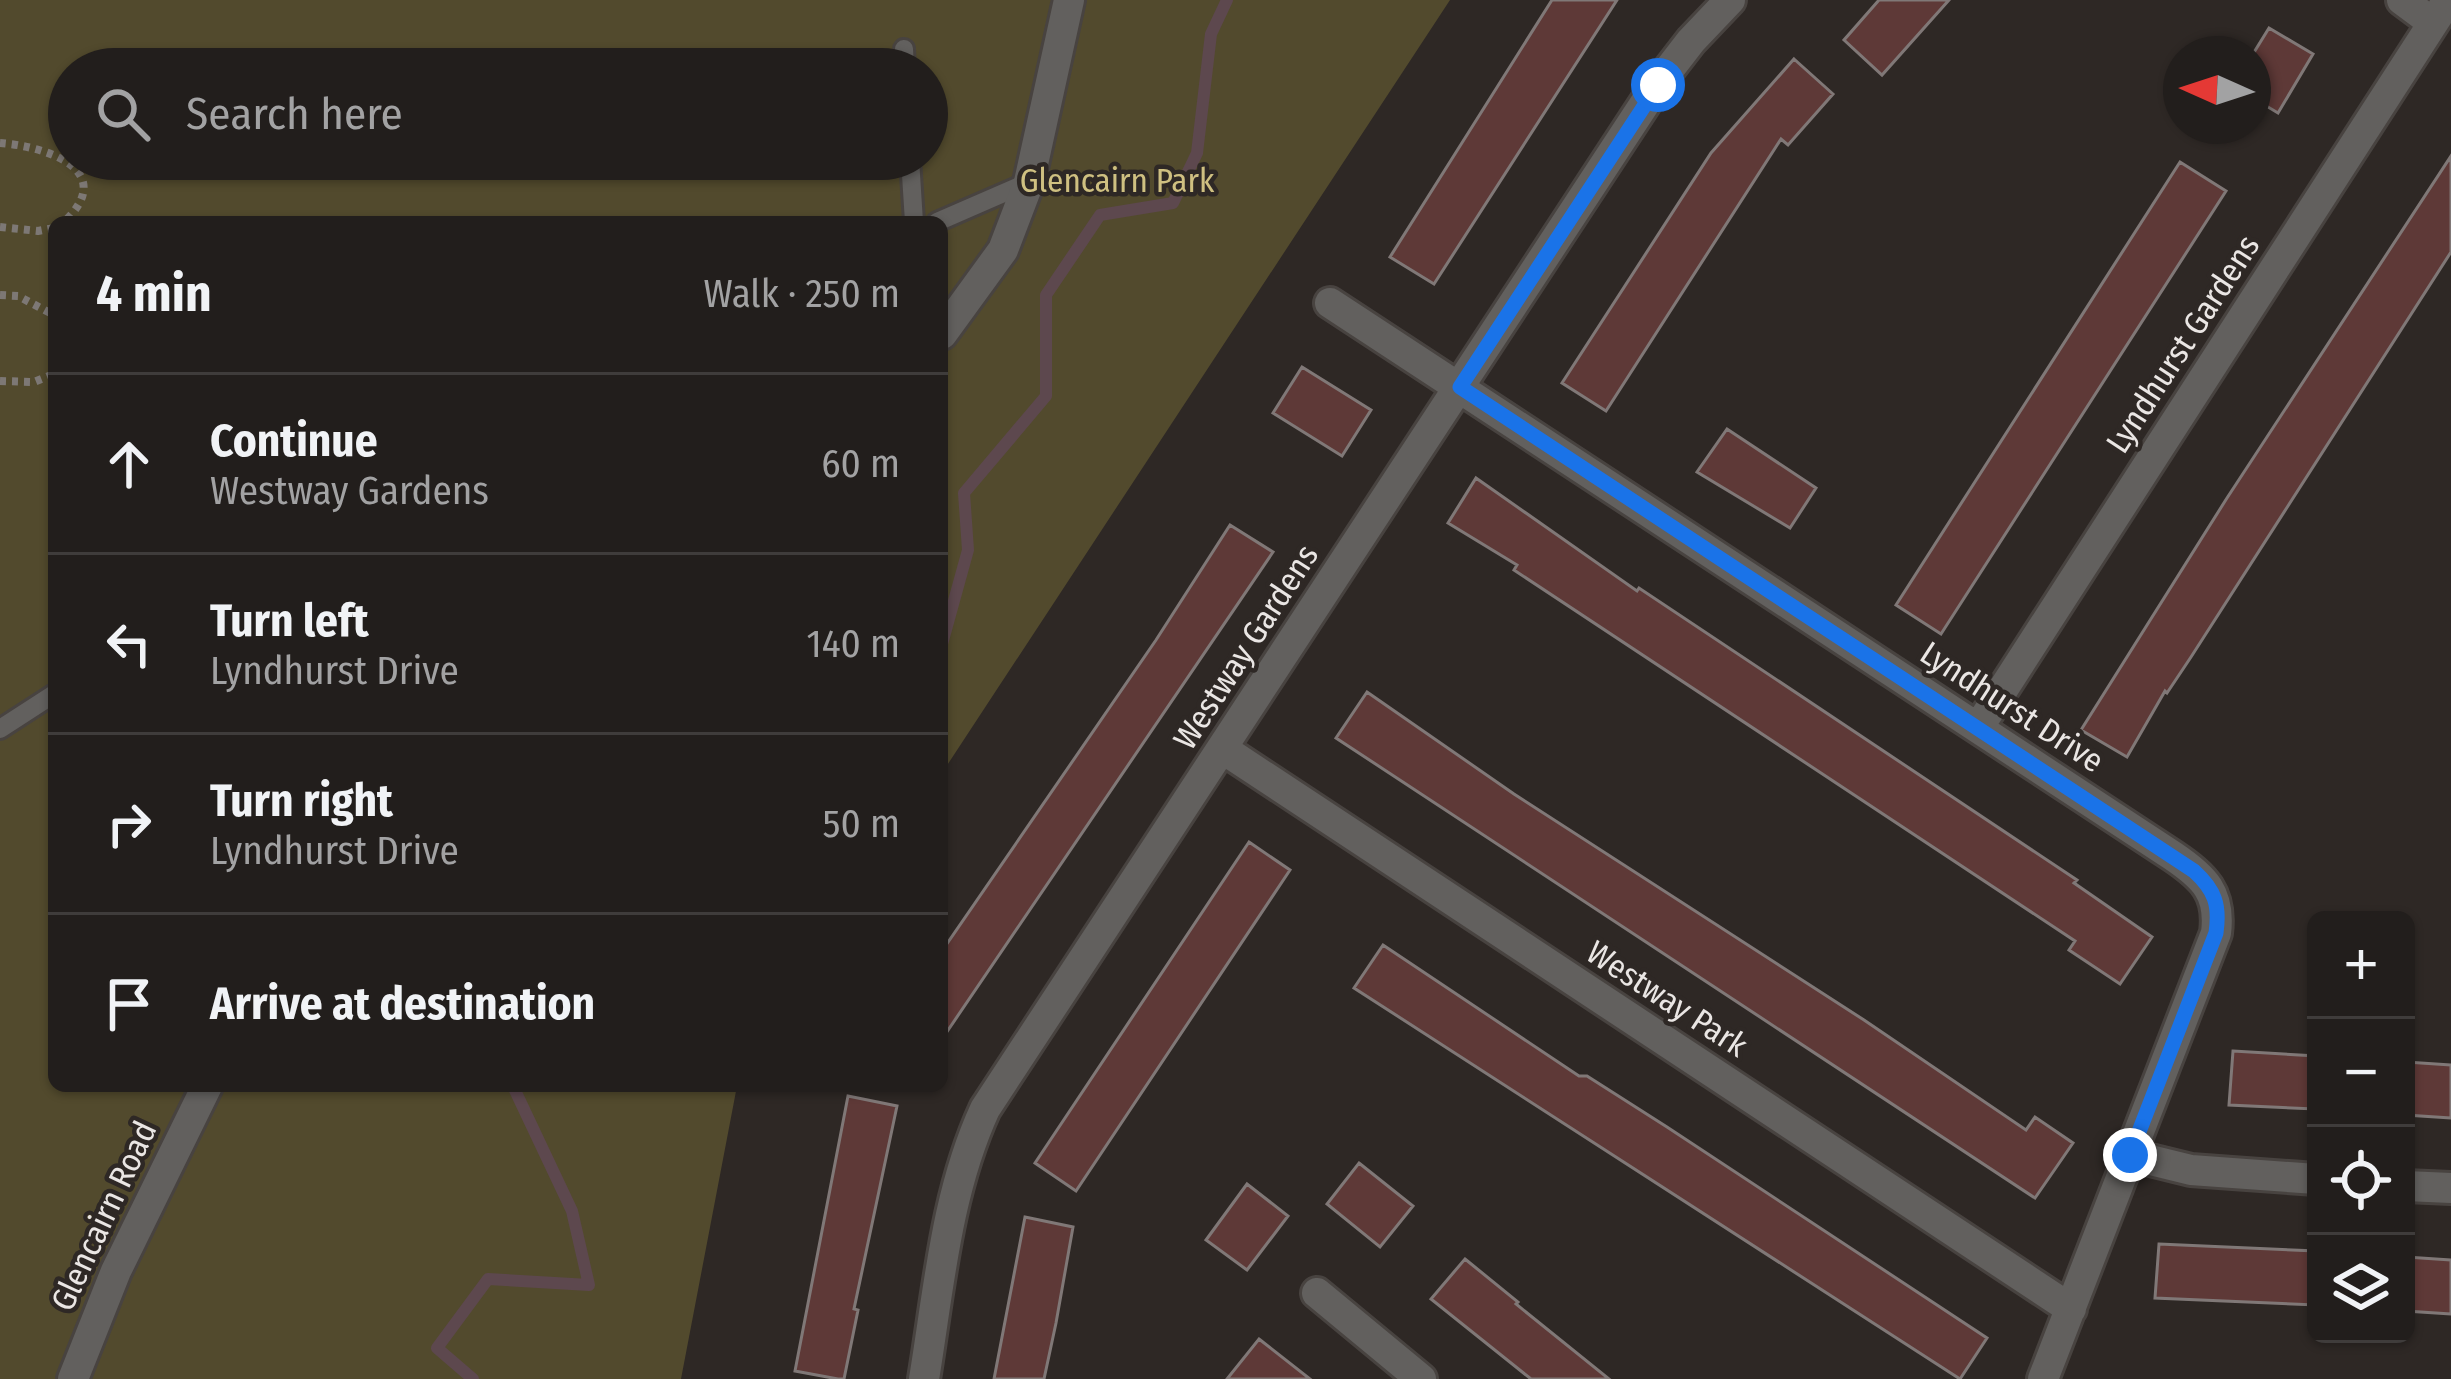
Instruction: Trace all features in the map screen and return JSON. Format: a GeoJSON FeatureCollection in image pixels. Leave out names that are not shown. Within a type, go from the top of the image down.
{"type":"FeatureCollection","features":[{"type":"Feature","properties":{"kind":"street"},"geometry":{"type":"LineString","coordinates":[[948,326],[1003,250],[1029,182],[1070,0]]}},
{"type":"Feature","properties":{"kind":"street","name":"Westway Gardens"},"geometry":{"type":"LineString","coordinates":[[924,1379],[953,1200],[965,1153],[985,1109],[1658,85],[1690,41],[1730,0]]}},
{"type":"Feature","properties":{"kind":"street"},"geometry":{"type":"LineString","coordinates":[[2402,0],[2444,20]]}},
{"type":"Feature","properties":{"kind":"street","name":"Lyndhurst Gardens"},"geometry":{"type":"LineString","coordinates":[[1978,728],[2444,20]]}},
{"type":"Feature","properties":{"kind":"street","name":"Lyndhurst Drive"},"geometry":{"type":"LineString","coordinates":[[1330,303],[2209,885],[2216,899],[2216,933],[2043,1379]]}},
{"type":"Feature","properties":{"kind":"street","name":"Westway Park"},"geometry":{"type":"LineString","coordinates":[[1223,749],[2071,1309]]}},
{"type":"Feature","properties":{"kind":"street","name":"Glencairn Road"},"geometry":{"type":"LineString","coordinates":[[73,1379],[126,1250],[204,1092]]}},
{"type":"Feature","properties":{"kind":"street"},"geometry":{"type":"LineString","coordinates":[[2130,1155],[2191,1170],[2307,1178]]}},
{"type":"Feature","properties":{"kind":"street"},"geometry":{"type":"LineString","coordinates":[[2415,1186],[2451,1188]]}},
{"type":"Feature","properties":{"kind":"street"},"geometry":{"type":"LineString","coordinates":[[1317,1293],[1420,1379]]}},
{"type":"Feature","properties":{"kind":"lane"},"geometry":{"type":"LineString","coordinates":[[911,180],[914,216]]}},
{"type":"Feature","properties":{"kind":"lane"},"geometry":{"type":"LineString","coordinates":[[948,217],[1029,182]]}},
{"type":"Feature","properties":{"kind":"lane"},"geometry":{"type":"LineString","coordinates":[[0,728],[48,698]]}},
{"type":"Feature","properties":{"kind":"path"},"geometry":{"type":"LineString","coordinates":[[0,142],[48,150]]}},
{"type":"Feature","properties":{"kind":"path"},"geometry":{"type":"LineString","coordinates":[[69,216],[82,192],[77,180]]}},
{"type":"Feature","properties":{"kind":"path"},"geometry":{"type":"LineString","coordinates":[[0,226],[48,228]]}},
{"type":"Feature","properties":{"kind":"path"},"geometry":{"type":"LineString","coordinates":[[0,295],[48,310]]}},
{"type":"Feature","properties":{"kind":"path"},"geometry":{"type":"LineString","coordinates":[[0,381],[34,382],[48,376]]}},
{"type":"Feature","properties":{"kind":"green space","name":"Glencairn Park"},"geometry":{"type":"Polygon","coordinates":[[[0,0],[1450,0],[948,764],[948,216],[48,216],[48,1092],[736,1092],[681,1379],[0,1379],[0,0]]]}},
{"type":"Feature","properties":{"kind":"building"},"geometry":{"type":"Polygon","coordinates":[[[1552,0],[1617,0],[1434,284],[1390,257],[1552,0]]]}},
{"type":"Feature","properties":{"kind":"building"},"geometry":{"type":"Polygon","coordinates":[[[1879,0],[1949,0],[1882,75],[1844,40],[1879,0]]]}},
{"type":"Feature","properties":{"kind":"building"},"geometry":{"type":"Polygon","coordinates":[[[2269,28],[2313,54],[2278,113],[2271,109],[2271,36],[2264,36],[2269,28]]]}},
{"type":"Feature","properties":{"kind":"building"},"geometry":{"type":"Polygon","coordinates":[[[1794,59],[1833,94],[1788,145],[1781,139],[1606,411],[1562,383],[1711,153],[1794,59]]]}},
{"type":"Feature","properties":{"kind":"building"},"geometry":{"type":"Polygon","coordinates":[[[2451,156],[2451,252],[2165,691],[2127,757],[2081,730],[2227,498],[2451,156]]]}},
{"type":"Feature","properties":{"kind":"building"},"geometry":{"type":"Polygon","coordinates":[[[2180,162],[2226,191],[1941,634],[1896,605],[2180,162]]]}},
{"type":"Feature","properties":{"kind":"building"},"geometry":{"type":"Polygon","coordinates":[[[1302,367],[1371,410],[1342,456],[1273,413],[1302,367]]]}},
{"type":"Feature","properties":{"kind":"building"},"geometry":{"type":"Polygon","coordinates":[[[1727,429],[1816,488],[1790,528],[1697,472],[1727,429]]]}},
{"type":"Feature","properties":{"kind":"building"},"geometry":{"type":"Polygon","coordinates":[[[1476,478],[1637,591],[1639,588],[2077,880],[2074,883],[2152,937],[2120,984],[2069,950],[2075,941],[1448,523],[1476,478]]]}},
{"type":"Feature","properties":{"kind":"building"},"geometry":{"type":"Polygon","coordinates":[[[1230,525],[1273,552],[948,1030],[948,942],[1230,525]]]}},
{"type":"Feature","properties":{"kind":"building"},"geometry":{"type":"Polygon","coordinates":[[[1367,692],[2026,1130],[2035,1117],[2073,1143],[2035,1198],[1336,738],[1367,692]]]}},
{"type":"Feature","properties":{"kind":"building"},"geometry":{"type":"Polygon","coordinates":[[[1249,842],[1290,870],[1076,1191],[1035,1163],[1249,842]]]}},
{"type":"Feature","properties":{"kind":"building"},"geometry":{"type":"Polygon","coordinates":[[[1383,945],[1987,1338],[1960,1379],[1354,988],[1383,945]]]}},
{"type":"Feature","properties":{"kind":"building"},"geometry":{"type":"Polygon","coordinates":[[[2233,1051],[2307,1055],[2307,1109],[2229,1105],[2233,1051]]]}},
{"type":"Feature","properties":{"kind":"building"},"geometry":{"type":"Polygon","coordinates":[[[2415,1063],[2451,1065],[2451,1118],[2415,1116],[2415,1063]]]}},
{"type":"Feature","properties":{"kind":"building"},"geometry":{"type":"Polygon","coordinates":[[[848,1096],[897,1106],[844,1379],[838,1379],[795,1371],[848,1096]]]}},
{"type":"Feature","properties":{"kind":"building"},"geometry":{"type":"Polygon","coordinates":[[[1359,1163],[1413,1206],[1380,1247],[1327,1204],[1359,1163]]]}},
{"type":"Feature","properties":{"kind":"building"},"geometry":{"type":"Polygon","coordinates":[[[1247,1184],[1288,1216],[1247,1270],[1206,1240],[1247,1184]]]}},
{"type":"Feature","properties":{"kind":"building"},"geometry":{"type":"Polygon","coordinates":[[[1025,1217],[1073,1227],[1056,1323],[1044,1379],[994,1379],[1025,1217]]]}},
{"type":"Feature","properties":{"kind":"building"},"geometry":{"type":"Polygon","coordinates":[[[2159,1244],[2307,1251],[2307,1305],[2155,1298],[2159,1244]]]}},
{"type":"Feature","properties":{"kind":"building"},"geometry":{"type":"Polygon","coordinates":[[[2415,1258],[2451,1260],[2451,1314],[2415,1312],[2415,1258]]]}},
{"type":"Feature","properties":{"kind":"building"},"geometry":{"type":"Polygon","coordinates":[[[1465,1259],[1609,1379],[1531,1379],[1431,1299],[1465,1259]]]}},
{"type":"Feature","properties":{"kind":"building"},"geometry":{"type":"Polygon","coordinates":[[[1259,1339],[1310,1379],[1227,1379],[1259,1339]]]}},
{"type":"Feature","properties":{"kind":"waterway"},"geometry":{"type":"LineString","coordinates":[[948,622],[968,550],[964,493],[1046,396],[1046,295],[1100,215],[1173,203],[1197,153],[1211,34],[1227,0]]}},
{"type":"Feature","properties":{"kind":"waterway"},"geometry":{"type":"LineString","coordinates":[[473,1379],[437,1348],[488,1279],[589,1285],[572,1211],[516,1092]]}},
{"type":"Feature","properties":{"kind":"route"},"geometry":{"type":"LineString","coordinates":[[1658,85],[1460,387],[2209,885],[2216,899],[2216,933],[2130,1155]]}}]}
